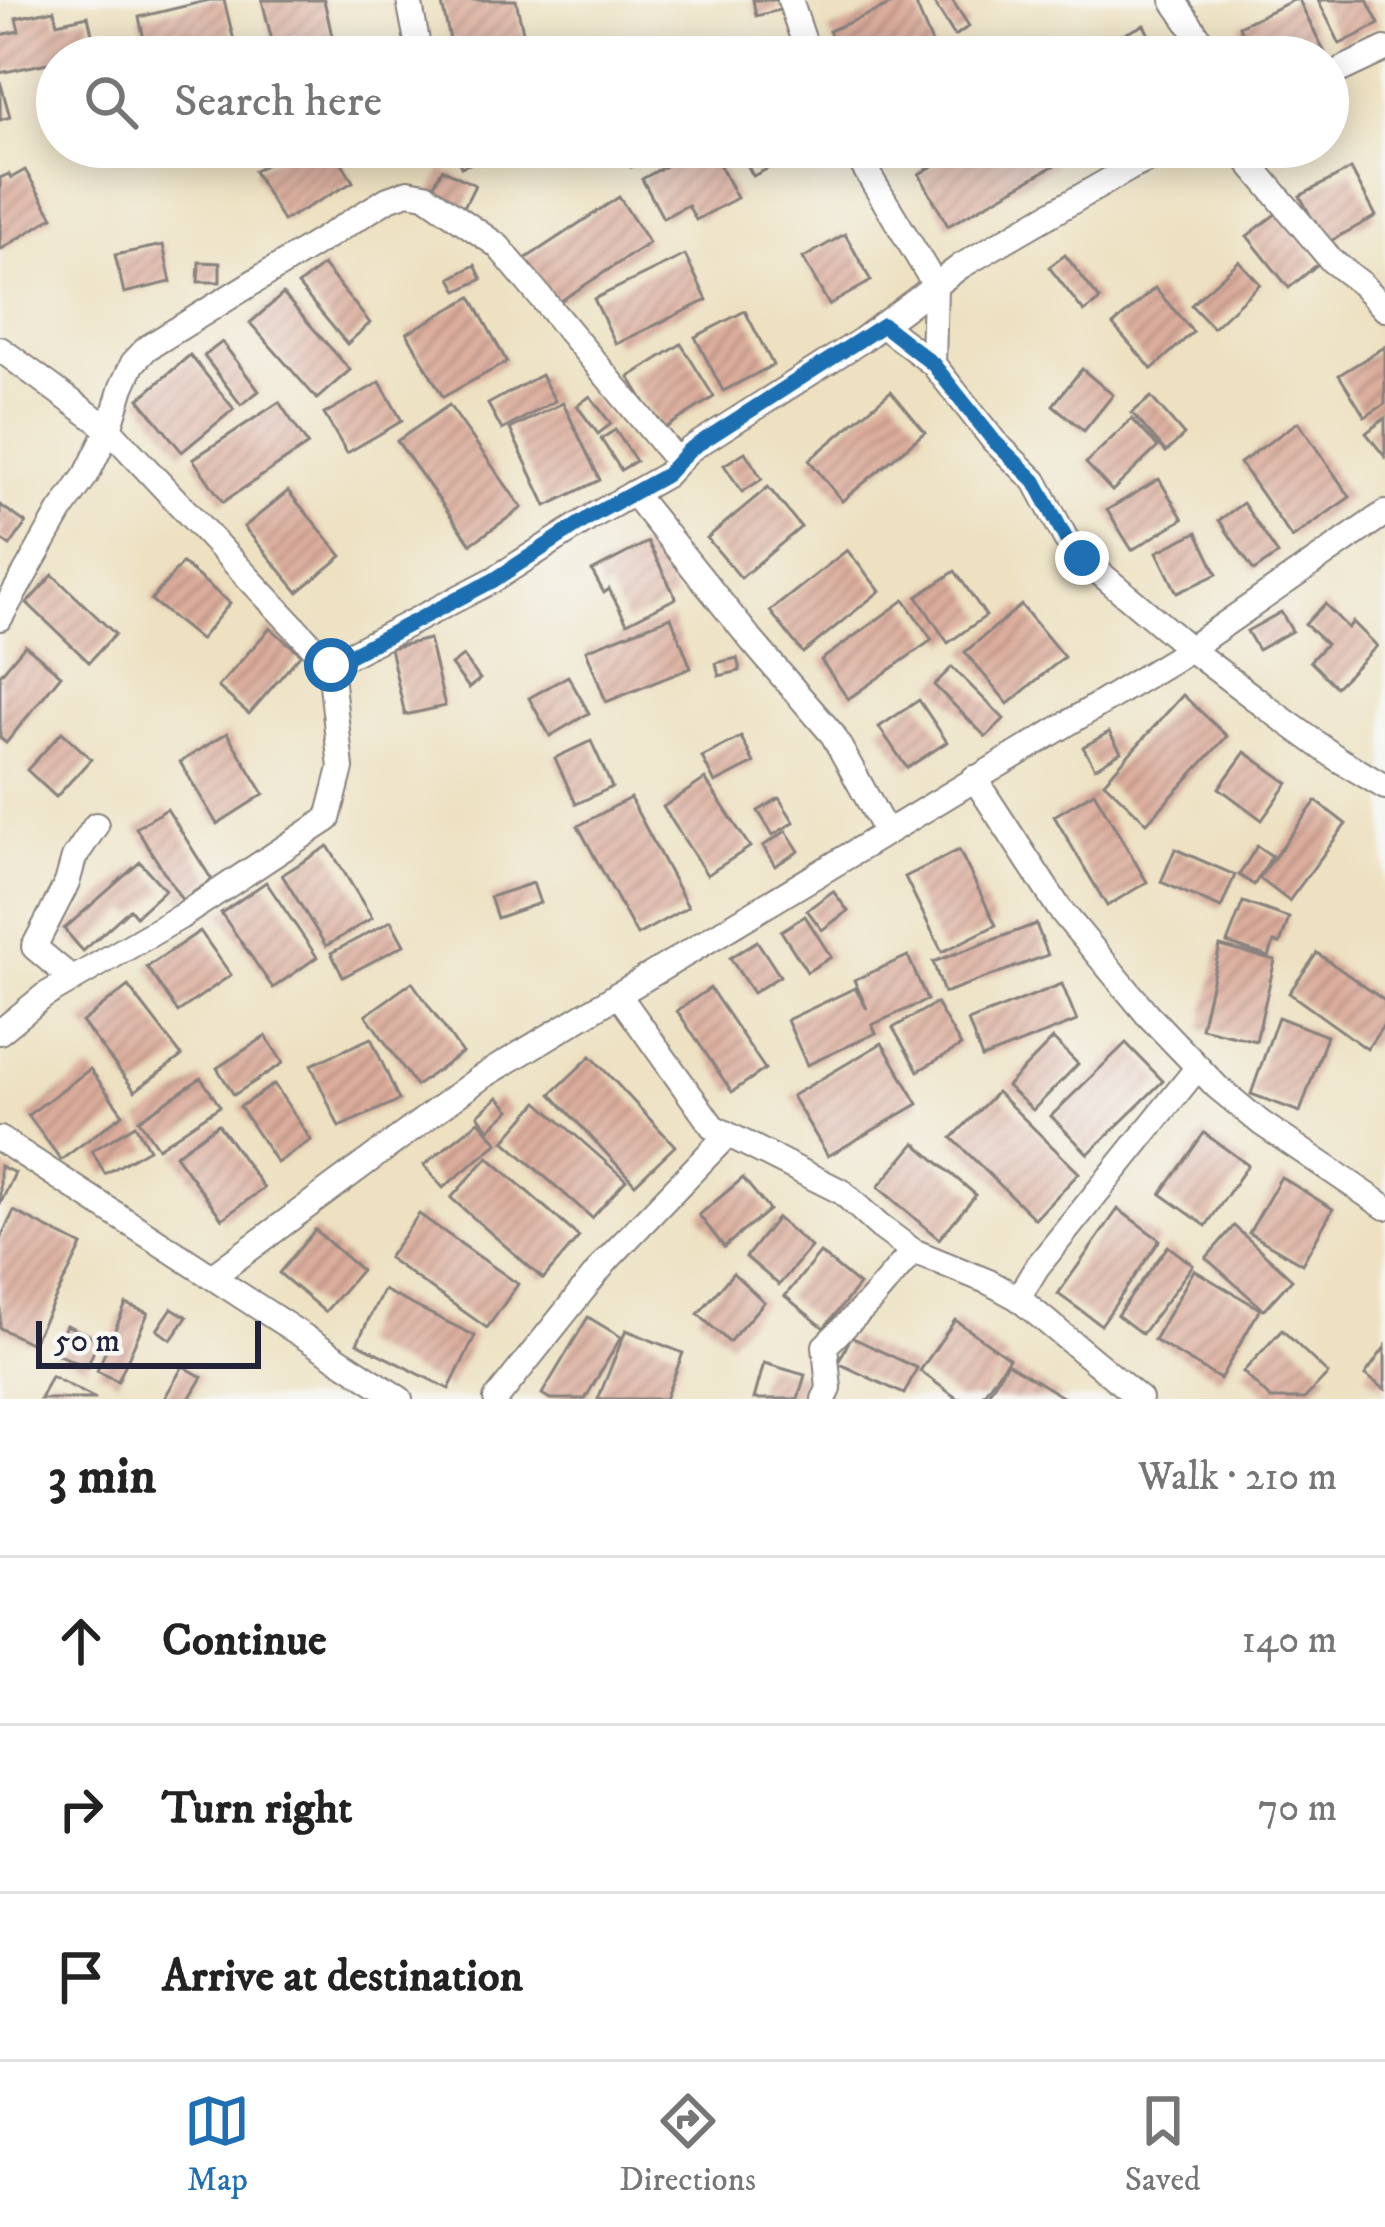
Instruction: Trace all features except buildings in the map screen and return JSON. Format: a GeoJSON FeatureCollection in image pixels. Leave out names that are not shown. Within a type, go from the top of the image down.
{"type":"FeatureCollection","features":[{"type":"Feature","properties":{"kind":"street"},"geometry":{"type":"LineString","coordinates":[[409,0],[416,36]]}},
{"type":"Feature","properties":{"kind":"street"},"geometry":{"type":"LineString","coordinates":[[790,0],[802,36]]}},
{"type":"Feature","properties":{"kind":"street"},"geometry":{"type":"LineString","coordinates":[[1173,0],[1198,36]]}},
{"type":"Feature","properties":{"kind":"street"},"geometry":{"type":"LineString","coordinates":[[1349,66],[1385,49]]}},
{"type":"Feature","properties":{"kind":"street"},"geometry":{"type":"LineString","coordinates":[[865,168],[935,285],[933,364]]}},
{"type":"Feature","properties":{"kind":"street"},"geometry":{"type":"LineString","coordinates":[[331,665],[494,580],[666,475],[689,450],[883,325],[961,266],[1130,168]]}},
{"type":"Feature","properties":{"kind":"street"},"geometry":{"type":"LineString","coordinates":[[1254,168],[1331,261],[1385,309]]}},
{"type":"Feature","properties":{"kind":"street"},"geometry":{"type":"LineString","coordinates":[[0,618],[87,474],[110,429],[122,387],[147,348],[408,192],[425,195],[498,246],[678,462]]}},
{"type":"Feature","properties":{"kind":"street"},"geometry":{"type":"LineString","coordinates":[[883,325],[933,364],[994,441],[1035,481],[1066,539],[1082,558],[1190,649],[1338,760],[1385,787]]}},
{"type":"Feature","properties":{"kind":"street"},"geometry":{"type":"LineString","coordinates":[[0,349],[110,429],[331,665],[341,768],[328,819],[180,916],[44,996],[0,1032]]}},
{"type":"Feature","properties":{"kind":"street"},"geometry":{"type":"LineString","coordinates":[[633,493],[833,735],[886,832]]}},
{"type":"Feature","properties":{"kind":"street"},"geometry":{"type":"LineString","coordinates":[[213,1276],[480,1078],[1190,649],[1385,513]]}},
{"type":"Feature","properties":{"kind":"street"},"geometry":{"type":"LineString","coordinates":[[974,778],[1059,908],[1147,1014],[1261,1123],[1385,1207]]}},
{"type":"Feature","properties":{"kind":"street"},"geometry":{"type":"LineString","coordinates":[[72,980],[34,947],[67,884],[74,858],[96,825]]}},
{"type":"Feature","properties":{"kind":"street"},"geometry":{"type":"LineString","coordinates":[[618,994],[713,1127],[842,1192],[913,1251],[1018,1298],[1140,1399]]}},
{"type":"Feature","properties":{"kind":"street"},"geometry":{"type":"LineString","coordinates":[[1018,1298],[1037,1267],[1198,1066]]}},
{"type":"Feature","properties":{"kind":"street"},"geometry":{"type":"LineString","coordinates":[[496,1399],[607,1260],[727,1135]]}},
{"type":"Feature","properties":{"kind":"street"},"geometry":{"type":"LineString","coordinates":[[0,1138],[400,1399]]}},
{"type":"Feature","properties":{"kind":"street"},"geometry":{"type":"LineString","coordinates":[[824,1399],[829,1389],[825,1346],[913,1251]]}},
{"type":"Feature","properties":{"kind":"route"},"geometry":{"type":"LineString","coordinates":[[331,665],[494,580],[593,515],[666,475],[689,450],[883,325],[933,364],[994,441],[1035,481],[1066,539],[1082,558]]}}]}
